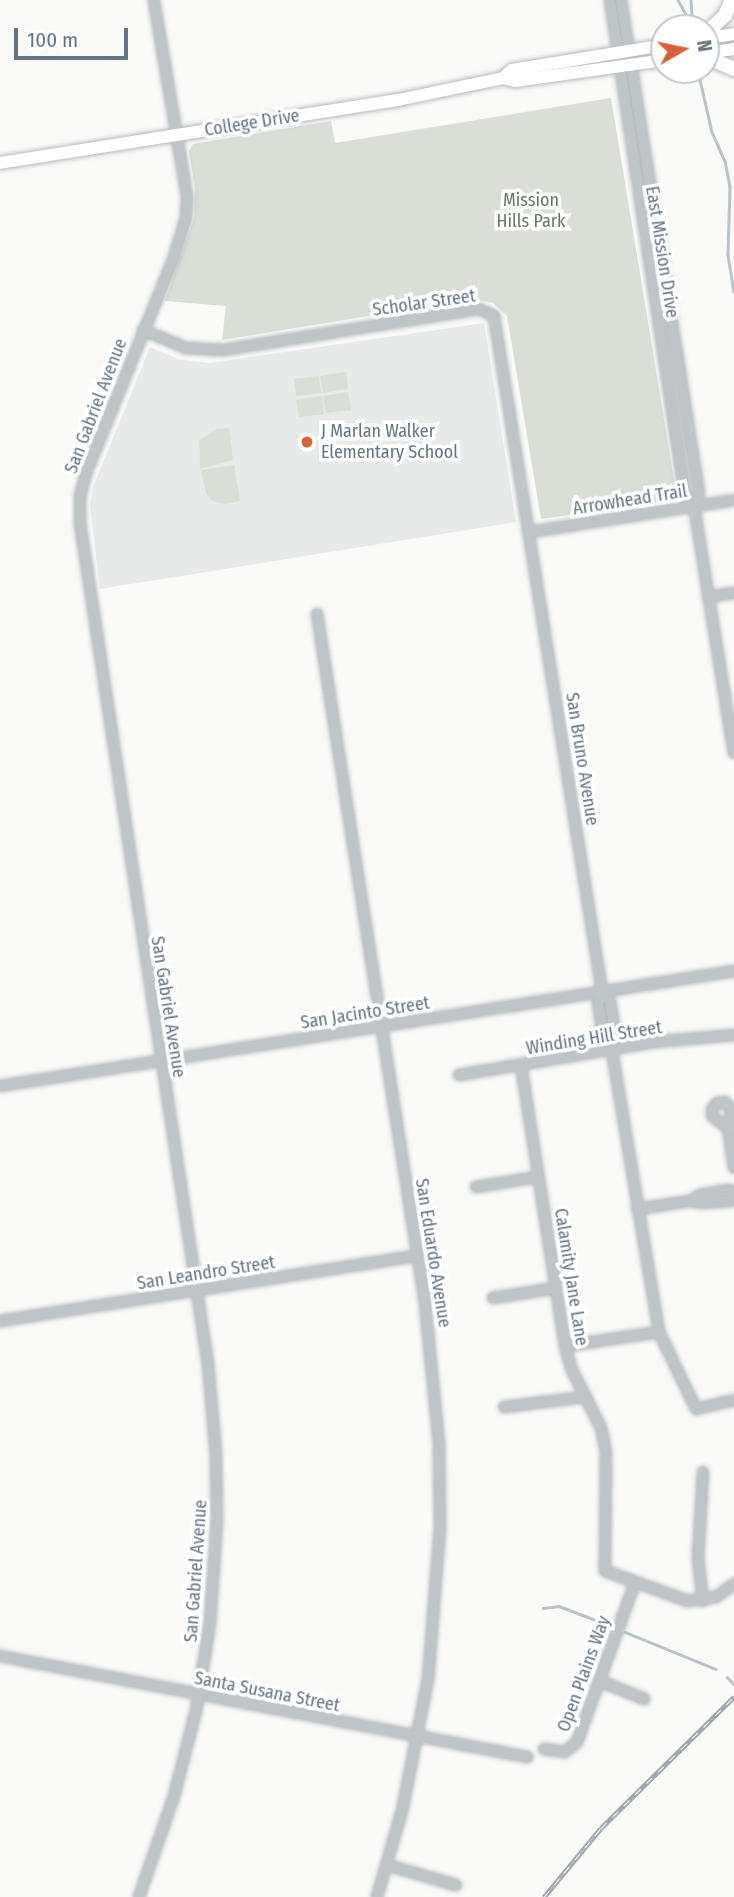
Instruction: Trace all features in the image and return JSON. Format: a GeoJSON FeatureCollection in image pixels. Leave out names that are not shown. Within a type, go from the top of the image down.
{"type":"FeatureCollection","features":[{"type":"Feature","properties":{"kind":"highway"},"geometry":{"type":"LineString","coordinates":[[720,20],[733,0]]}},
{"type":"Feature","properties":{"kind":"main road","name":"College Drive"},"geometry":{"type":"LineString","coordinates":[[503,78],[512,69],[650,47]]}},
{"type":"Feature","properties":{"kind":"main road","name":"College Drive"},"geometry":{"type":"LineString","coordinates":[[0,163],[425,96],[503,78],[515,81],[650,62]]}},
{"type":"Feature","properties":{"kind":"street","name":"San Gabriel Avenue"},"geometry":{"type":"LineString","coordinates":[[139,1897],[174,1796],[200,1695],[214,1592],[217,1507],[212,1398],[90,605],[79,508],[86,472],[174,257],[186,218],[187,196],[154,0]]}},
{"type":"Feature","properties":{"kind":"street","name":"East Mission Drive"},"geometry":{"type":"LineString","coordinates":[[610,0],[624,52]]}},
{"type":"Feature","properties":{"kind":"street","name":"East Mission Drive"},"geometry":{"type":"LineString","coordinates":[[621,0],[625,66],[685,494],[694,506],[708,597],[729,686],[734,753]]}},
{"type":"Feature","properties":{"kind":"street","name":"Scholar Street"},"geometry":{"type":"LineString","coordinates":[[143,330],[186,348],[223,350],[479,309],[491,312],[498,326],[530,532]]}},
{"type":"Feature","properties":{"kind":"street","name":"Arrowhead Trail"},"geometry":{"type":"LineString","coordinates":[[530,532],[734,500]]}},
{"type":"Feature","properties":{"kind":"street","name":"San Bruno Avenue"},"geometry":{"type":"LineString","coordinates":[[530,532],[602,992],[598,1003],[604,1042],[612,1051],[659,1332],[696,1409],[734,1401]]}},
{"type":"Feature","properties":{"kind":"street"},"geometry":{"type":"LineString","coordinates":[[708,597],[734,593]]}},
{"type":"Feature","properties":{"kind":"street","name":"San Eduardo Avenue"},"geometry":{"type":"LineString","coordinates":[[317,614],[418,1256],[435,1380],[441,1484],[436,1614],[418,1737],[377,1897]]}},
{"type":"Feature","properties":{"kind":"street","name":"San Jacinto Street"},"geometry":{"type":"LineString","coordinates":[[0,1086],[734,971]]}},
{"type":"Feature","properties":{"kind":"street","name":"Winding Hill Street"},"geometry":{"type":"LineString","coordinates":[[459,1075],[654,1042],[734,1035]]}},
{"type":"Feature","properties":{"kind":"street","name":"Calamity Jane Lane"},"geometry":{"type":"LineString","coordinates":[[521,1065],[565,1346],[601,1429],[606,1451],[605,1571],[635,1583]]}},
{"type":"Feature","properties":{"kind":"street"},"geometry":{"type":"LineString","coordinates":[[728,1128],[734,1168]]}},
{"type":"Feature","properties":{"kind":"street"},"geometry":{"type":"LineString","coordinates":[[476,1186],[538,1177]]}},
{"type":"Feature","properties":{"kind":"street"},"geometry":{"type":"LineString","coordinates":[[691,1201],[700,1195],[728,1190],[734,1192]]}},
{"type":"Feature","properties":{"kind":"street"},"geometry":{"type":"LineString","coordinates":[[637,1209],[691,1201],[730,1201],[734,1198]]}},
{"type":"Feature","properties":{"kind":"street","name":"San Leandro Street"},"geometry":{"type":"LineString","coordinates":[[0,1321],[418,1256]]}},
{"type":"Feature","properties":{"kind":"street"},"geometry":{"type":"LineString","coordinates":[[493,1298],[556,1288]]}},
{"type":"Feature","properties":{"kind":"street"},"geometry":{"type":"LineString","coordinates":[[565,1346],[659,1332]]}},
{"type":"Feature","properties":{"kind":"street"},"geometry":{"type":"LineString","coordinates":[[504,1407],[586,1397]]}},
{"type":"Feature","properties":{"kind":"street"},"geometry":{"type":"LineString","coordinates":[[703,1472],[698,1558],[704,1601]]}},
{"type":"Feature","properties":{"kind":"street"},"geometry":{"type":"LineString","coordinates":[[635,1583],[679,1600],[704,1601],[724,1593],[734,1584]]}},
{"type":"Feature","properties":{"kind":"street","name":"Open Plains Way"},"geometry":{"type":"LineString","coordinates":[[544,1749],[560,1753],[573,1747],[635,1583]]}},
{"type":"Feature","properties":{"kind":"street","name":"Santa Susana Street"},"geometry":{"type":"LineString","coordinates":[[0,1656],[527,1757]]}},
{"type":"Feature","properties":{"kind":"street"},"geometry":{"type":"LineString","coordinates":[[600,1681],[645,1699]]}},
{"type":"Feature","properties":{"kind":"street"},"geometry":{"type":"LineString","coordinates":[[387,1864],[456,1885]]}},
{"type":"Feature","properties":{"kind":"shaded area","name":"J Marlan Walker Elementary School"},"geometry":{"type":"Polygon","coordinates":[[[484,323],[516,522],[100,589],[90,506],[93,487],[150,347],[178,359],[209,363],[484,323]]]}},
{"type":"Feature","properties":{"kind":"green space","name":"Mission Hills Park"},"geometry":{"type":"Polygon","coordinates":[[[611,98],[676,492],[672,500],[541,519],[507,316],[493,303],[473,299],[222,340],[226,306],[165,301],[194,219],[195,189],[189,151],[193,144],[331,121],[335,143],[611,98]]]}},
{"type":"Feature","properties":{"kind":"green space"},"geometry":{"type":"Polygon","coordinates":[[[346,372],[348,389],[323,393],[320,376],[346,372]]]}},
{"type":"Feature","properties":{"kind":"green space"},"geometry":{"type":"Polygon","coordinates":[[[319,376],[321,393],[296,396],[294,379],[319,376]]]}},
{"type":"Feature","properties":{"kind":"green space"},"geometry":{"type":"Polygon","coordinates":[[[348,392],[351,410],[326,413],[323,396],[348,392]]]}},
{"type":"Feature","properties":{"kind":"green space"},"geometry":{"type":"Polygon","coordinates":[[[322,396],[324,414],[299,417],[296,400],[322,396]]]}},
{"type":"Feature","properties":{"kind":"green space"},"geometry":{"type":"Polygon","coordinates":[[[229,428],[233,460],[200,469],[199,441],[216,429],[229,428]]]}},
{"type":"Feature","properties":{"kind":"green space"},"geometry":{"type":"Polygon","coordinates":[[[234,465],[240,501],[225,504],[212,501],[206,493],[201,470],[234,465]]]}},
{"type":"Feature","properties":{"kind":"waterway"},"geometry":{"type":"LineString","coordinates":[[678,0],[686,14]]}},
{"type":"Feature","properties":{"kind":"waterway"},"geometry":{"type":"LineString","coordinates":[[691,0],[692,14]]}},
{"type":"Feature","properties":{"kind":"waterway"},"geometry":{"type":"LineString","coordinates":[[701,84],[712,132],[725,161],[730,187],[728,255],[734,292]]}},
{"type":"Feature","properties":{"kind":"waterway"},"geometry":{"type":"LineString","coordinates":[[543,1608],[559,1606],[609,1625]]}},
{"type":"Feature","properties":{"kind":"waterway"},"geometry":{"type":"LineString","coordinates":[[625,1632],[716,1669]]}},
{"type":"Feature","properties":{"kind":"waterway"},"geometry":{"type":"LineString","coordinates":[[727,1677],[734,1684]]}},
{"type":"Feature","properties":{"kind":"railway"},"geometry":{"type":"LineString","coordinates":[[544,1897],[601,1828],[734,1697]]}},
{"type":"Feature","properties":{"kind":"place","name":"J Marlan Walker Elementary School"},"geometry":{"type":"Point","coordinates":[307,442]}}]}
